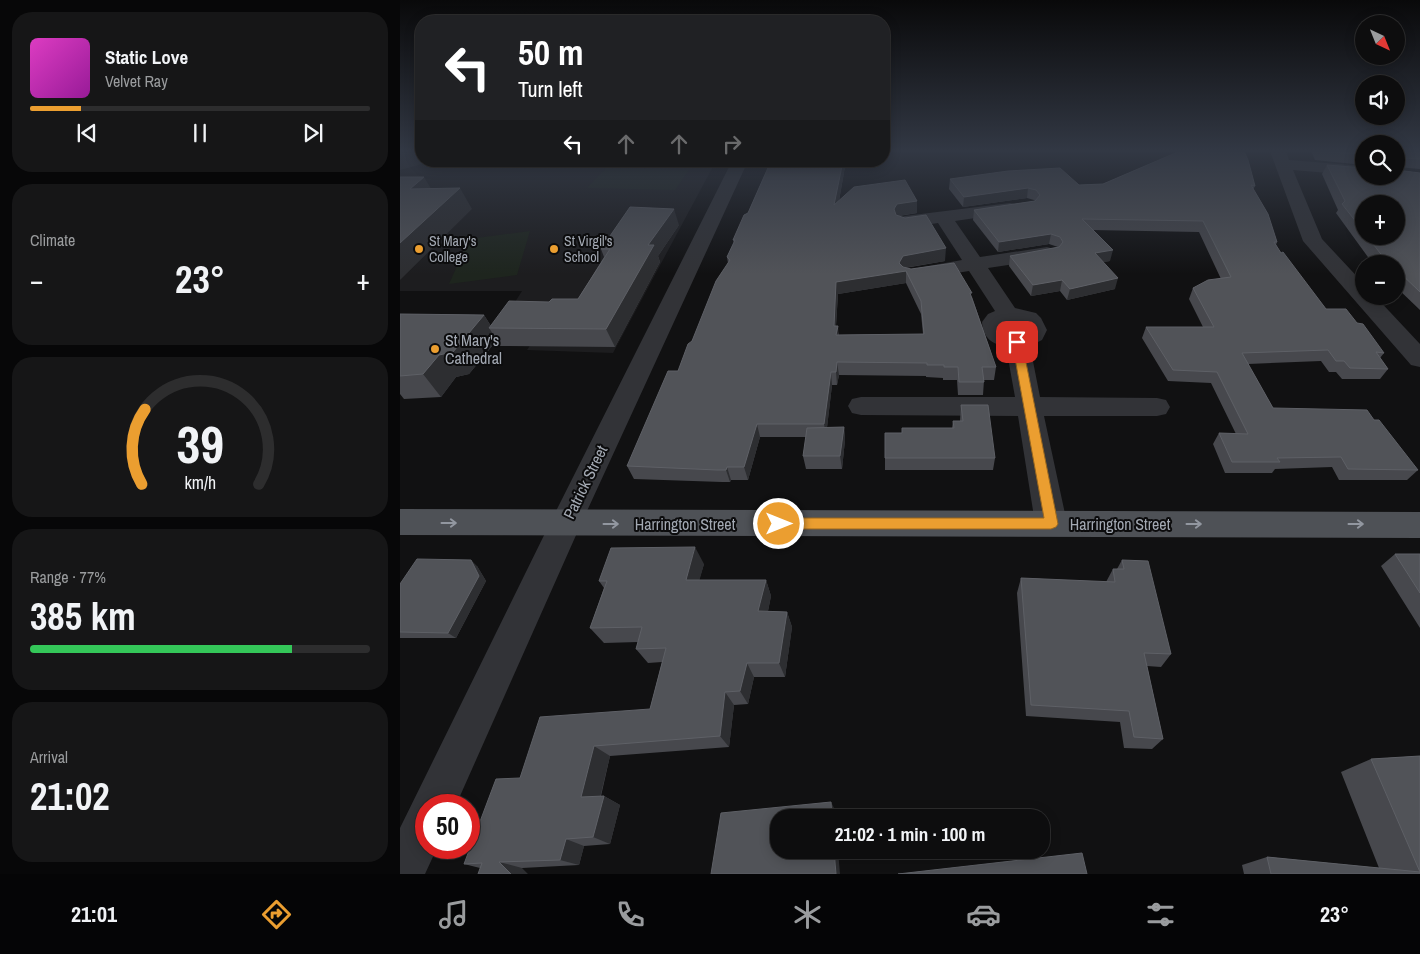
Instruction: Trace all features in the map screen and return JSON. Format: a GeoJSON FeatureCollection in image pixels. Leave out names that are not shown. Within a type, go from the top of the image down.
{"type":"FeatureCollection","features":[{"type":"Feature","properties":{"kind":"main road","name":"Harrington Street"},"geometry":{"type":"LineString","coordinates":[[400,522],[565,524],[1420,525]]}},
{"type":"Feature","properties":{"kind":"street","name":"Patrick Street"},"geometry":{"type":"LineString","coordinates":[[439,794],[565,524],[725,192]]}},
{"type":"Feature","properties":{"kind":"street"},"geometry":{"type":"LineString","coordinates":[[1294,192],[1313,241],[1420,359]]}},
{"type":"Feature","properties":{"kind":"street"},"geometry":{"type":"LineString","coordinates":[[905,222],[1027,206]]}},
{"type":"Feature","properties":{"kind":"street"},"geometry":{"type":"LineString","coordinates":[[943,217],[1008,314],[1001,316],[993,322],[994,331],[1003,339],[1017,342],[1051,524]]}},
{"type":"Feature","properties":{"kind":"street"},"geometry":{"type":"LineString","coordinates":[[911,274],[1049,252]]}},
{"type":"Feature","properties":{"kind":"street"},"geometry":{"type":"LineString","coordinates":[[861,406],[1156,407]]}},
{"type":"Feature","properties":{"kind":"street"},"geometry":{"type":"LineString","coordinates":[[402,874],[415,846]]}},
{"type":"Feature","properties":{"kind":"shaded area","name":"St Virgil's School"},"geometry":{"type":"Polygon","coordinates":[[[400,192],[699,192],[613,353],[527,350],[533,341],[497,341],[521,312],[515,302],[522,291],[400,291],[400,192]]]}},
{"type":"Feature","properties":{"kind":"shaded area"},"geometry":{"type":"Polygon","coordinates":[[[530,231],[517,275],[449,284],[469,239],[530,231]]]}},
{"type":"Feature","properties":{"kind":"building"},"geometry":{"type":"Polygon","coordinates":[[[400,192],[456,192],[400,243],[400,192]]]}},
{"type":"Feature","properties":{"kind":"building"},"geometry":{"type":"Polygon","coordinates":[[[757,192],[837,192],[834,205],[849,192],[912,192],[917,201],[897,204],[894,209],[896,215],[905,218],[926,215],[946,248],[903,256],[899,263],[903,267],[911,269],[954,263],[972,293],[970,293],[996,367],[982,367],[984,382],[959,382],[958,367],[927,365],[927,363],[837,362],[836,372],[831,372],[824,424],[757,424],[744,467],[727,467],[726,470],[717,470],[627,466],[668,371],[678,371],[716,281],[730,260],[727,257],[744,215],[748,213],[757,192]],[[906,271],[836,282],[834,326],[838,326],[836,335],[924,334],[921,301],[906,271]]]}},
{"type":"Feature","properties":{"kind":"building"},"geometry":{"type":"Polygon","coordinates":[[[960,192],[1001,192],[964,197],[960,192]]]}},
{"type":"Feature","properties":{"kind":"building"},"geometry":{"type":"Polygon","coordinates":[[[1037,192],[1255,192],[1268,214],[1277,242],[1274,242],[1281,253],[1283,252],[1326,309],[1346,309],[1357,323],[1363,324],[1384,353],[1376,352],[1388,369],[1350,368],[1344,361],[1336,361],[1328,350],[1242,353],[1273,408],[1367,410],[1374,420],[1379,420],[1418,470],[1348,469],[1341,457],[1277,458],[1280,462],[1232,462],[1219,433],[1248,434],[1217,372],[1173,370],[1146,327],[1214,327],[1193,288],[1208,280],[1231,277],[1203,221],[1082,219],[1113,250],[1095,253],[1118,278],[1070,289],[1062,280],[1033,285],[1010,256],[1059,247],[1063,242],[1060,237],[1051,234],[999,242],[974,210],[1035,201],[1040,195],[1037,192]]]}},
{"type":"Feature","properties":{"kind":"building"},"geometry":{"type":"Polygon","coordinates":[[[1340,192],[1420,192],[1420,292],[1405,278],[1405,255],[1382,255],[1374,245],[1405,245],[1405,195],[1355,195],[1355,221],[1342,204],[1345,201],[1340,192]]]}},
{"type":"Feature","properties":{"kind":"building"},"geometry":{"type":"Polygon","coordinates":[[[630,207],[674,209],[648,245],[654,245],[606,329],[489,328],[509,301],[549,302],[552,299],[578,299],[610,249],[601,249],[630,207]]]}},
{"type":"Feature","properties":{"kind":"building"},"geometry":{"type":"Polygon","coordinates":[[[400,314],[484,315],[453,352],[439,355],[423,374],[400,376],[400,314]]]}},
{"type":"Feature","properties":{"kind":"building"},"geometry":{"type":"Polygon","coordinates":[[[961,405],[988,405],[995,458],[885,458],[885,433],[902,433],[902,428],[954,428],[953,421],[963,421],[961,405]]]}},
{"type":"Feature","properties":{"kind":"building"},"geometry":{"type":"Polygon","coordinates":[[[844,427],[840,456],[803,456],[807,428],[844,427]]]}},
{"type":"Feature","properties":{"kind":"building"},"geometry":{"type":"Polygon","coordinates":[[[695,547],[686,580],[766,580],[758,611],[787,612],[779,663],[747,663],[740,691],[725,692],[720,736],[594,746],[581,797],[604,796],[593,837],[566,839],[560,860],[499,862],[511,874],[478,874],[482,863],[464,864],[466,859],[480,859],[480,822],[496,779],[520,778],[540,717],[650,709],[666,648],[636,649],[642,627],[590,628],[607,581],[599,581],[611,548],[695,547]]]}},
{"type":"Feature","properties":{"kind":"building"},"geometry":{"type":"Polygon","coordinates":[[[1395,554],[1420,554],[1420,593],[1395,554]]]}},
{"type":"Feature","properties":{"kind":"building"},"geometry":{"type":"Polygon","coordinates":[[[417,559],[471,560],[479,576],[448,633],[400,632],[400,584],[417,559]]]}},
{"type":"Feature","properties":{"kind":"building"},"geometry":{"type":"Polygon","coordinates":[[[1122,560],[1148,561],[1171,654],[1144,653],[1163,739],[1134,737],[1129,711],[1031,705],[1021,578],[1115,582],[1113,569],[1124,569],[1122,560]]]}},
{"type":"Feature","properties":{"kind":"building"},"geometry":{"type":"Polygon","coordinates":[[[1420,756],[1420,872],[1371,759],[1420,756]]]}},
{"type":"Feature","properties":{"kind":"building"},"geometry":{"type":"Polygon","coordinates":[[[831,802],[831,809],[770,809],[770,859],[835,859],[836,874],[711,874],[721,813],[831,802]]]}},
{"type":"Feature","properties":{"kind":"building"},"geometry":{"type":"Polygon","coordinates":[[[1082,853],[1087,874],[898,874],[1029,859],[1050,859],[1050,857],[1082,853]]]}},
{"type":"Feature","properties":{"kind":"building"},"geometry":{"type":"Polygon","coordinates":[[[1267,857],[1420,872],[1420,874],[1271,874],[1267,857]]]}},
{"type":"Feature","properties":{"kind":"place","name":"St Mary's College"},"geometry":{"type":"Point","coordinates":[419,249]}},
{"type":"Feature","properties":{"kind":"place","name":"St Virgil's School"},"geometry":{"type":"Point","coordinates":[554,249]}},
{"type":"Feature","properties":{"kind":"place","name":"St Mary's Cathedral"},"geometry":{"type":"Point","coordinates":[435,349]}},
{"type":"Feature","properties":{"kind":"route"},"geometry":{"type":"LineString","coordinates":[[779,524],[1051,524],[1017,342]]}}]}
